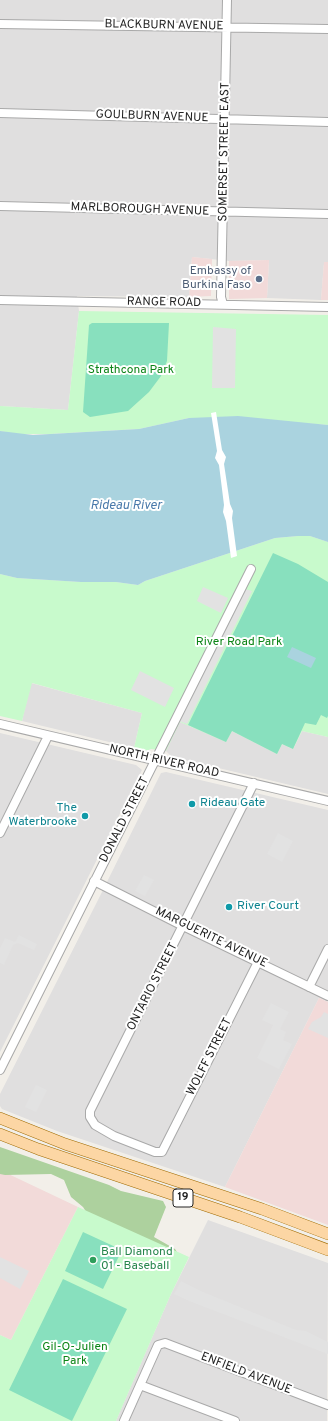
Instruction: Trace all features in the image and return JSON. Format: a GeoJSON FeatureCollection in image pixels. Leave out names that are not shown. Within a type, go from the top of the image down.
{"type":"FeatureCollection","features":[{"type":"Feature","properties":{"kind":"main road","name":"19"},"geometry":{"type":"LineString","coordinates":[[0,1118],[65,1144],[262,1209],[328,1234]]}},
{"type":"Feature","properties":{"kind":"main road","name":"19"},"geometry":{"type":"LineString","coordinates":[[0,1134],[38,1149],[240,1217],[328,1250]]}},
{"type":"Feature","properties":{"kind":"street","name":"SOMERSET STREET EAST"},"geometry":{"type":"LineString","coordinates":[[223,304],[221,297],[224,213],[227,0]]}},
{"type":"Feature","properties":{"kind":"street","name":"BLACKBURN AVENUE"},"geometry":{"type":"LineString","coordinates":[[0,24],[328,29]]}},
{"type":"Feature","properties":{"kind":"street","name":"GOULBURN AVENUE"},"geometry":{"type":"LineString","coordinates":[[0,114],[328,122]]}},
{"type":"Feature","properties":{"kind":"street","name":"MARLBOROUGH AVENUE"},"geometry":{"type":"LineString","coordinates":[[0,206],[224,213],[328,214]]}},
{"type":"Feature","properties":{"kind":"street","name":"RANGE ROAD"},"geometry":{"type":"LineString","coordinates":[[0,300],[328,307]]}},
{"type":"Feature","properties":{"kind":"street","name":"DONALD STREET"},"geometry":{"type":"LineString","coordinates":[[0,1070],[251,569]]}},
{"type":"Feature","properties":{"kind":"street","name":"NORTH RIVER ROAD"},"geometry":{"type":"LineString","coordinates":[[0,724],[328,801]]}},
{"type":"Feature","properties":{"kind":"street"},"geometry":{"type":"LineString","coordinates":[[0,833],[48,736]]}},
{"type":"Feature","properties":{"kind":"street","name":"ONTARIO STREET"},"geometry":{"type":"LineString","coordinates":[[162,1152],[155,1152],[106,1132],[92,1122],[90,1114],[254,783]]}},
{"type":"Feature","properties":{"kind":"street","name":"MARGUERITE AVENUE"},"geometry":{"type":"LineString","coordinates":[[94,881],[328,996]]}},
{"type":"Feature","properties":{"kind":"street"},"geometry":{"type":"LineString","coordinates":[[310,987],[328,949]]}},
{"type":"Feature","properties":{"kind":"street","name":"WOLFF STREET"},"geometry":{"type":"LineString","coordinates":[[162,1152],[258,962]]}},
{"type":"Feature","properties":{"kind":"street","name":"ENFIELD AVENUE"},"geometry":{"type":"LineString","coordinates":[[140,1385],[158,1345],[165,1343],[328,1405]]}},
{"type":"Feature","properties":{"kind":"street"},"geometry":{"type":"LineString","coordinates":[[124,1421],[140,1385],[235,1421]]}},
{"type":"Feature","properties":{"kind":"shaded area"},"geometry":{"type":"Polygon","coordinates":[[[0,0],[328,0],[328,262],[324,263],[321,300],[267,298],[269,260],[229,261],[192,257],[189,297],[77,296],[79,311],[68,410],[0,406],[0,0]]]}},
{"type":"Feature","properties":{"kind":"shaded area"},"geometry":{"type":"Polygon","coordinates":[[[192,257],[212,259],[211,296],[189,297],[192,257]]]}},
{"type":"Feature","properties":{"kind":"shaded area"},"geometry":{"type":"Polygon","coordinates":[[[269,260],[267,298],[229,299],[229,261],[269,260]]]}},
{"type":"Feature","properties":{"kind":"shaded area"},"geometry":{"type":"Polygon","coordinates":[[[324,262],[328,262],[328,300],[321,300],[324,262]]]}},
{"type":"Feature","properties":{"kind":"shaded area"},"geometry":{"type":"Polygon","coordinates":[[[213,327],[236,329],[235,388],[212,388],[213,327]]]}},
{"type":"Feature","properties":{"kind":"shaded area"},"geometry":{"type":"Polygon","coordinates":[[[203,587],[228,598],[221,613],[197,601],[203,587]]]}},
{"type":"Feature","properties":{"kind":"shaded area"},"geometry":{"type":"Polygon","coordinates":[[[245,589],[252,591],[187,724],[179,721],[245,589]]]}},
{"type":"Feature","properties":{"kind":"shaded area"},"geometry":{"type":"Polygon","coordinates":[[[140,671],[174,688],[165,707],[131,690],[140,671]]]}},
{"type":"Feature","properties":{"kind":"shaded area"},"geometry":{"type":"Polygon","coordinates":[[[31,683],[142,713],[134,748],[22,721],[31,683]]]}},
{"type":"Feature","properties":{"kind":"shaded area"},"geometry":{"type":"Polygon","coordinates":[[[180,722],[226,741],[232,731],[277,753],[282,744],[293,749],[302,731],[328,737],[328,794],[172,757],[166,751],[180,722]]]}},
{"type":"Feature","properties":{"kind":"shaded area"},"geometry":{"type":"Polygon","coordinates":[[[0,733],[136,765],[142,770],[0,1052],[0,733]]]}},
{"type":"Feature","properties":{"kind":"shaded area"},"geometry":{"type":"Polygon","coordinates":[[[166,772],[328,810],[328,1002],[319,998],[225,1187],[57,1131],[2,1109],[0,1106],[0,1094],[161,773],[166,772]]]}},
{"type":"Feature","properties":{"kind":"shaded area"},"geometry":{"type":"Polygon","coordinates":[[[278,833],[293,841],[282,862],[267,854],[278,833]]]}},
{"type":"Feature","properties":{"kind":"shaded area"},"geometry":{"type":"Polygon","coordinates":[[[144,875],[154,880],[145,896],[135,891],[144,875]]]}},
{"type":"Feature","properties":{"kind":"shaded area"},"geometry":{"type":"Polygon","coordinates":[[[19,935],[37,944],[34,950],[18,943],[13,945],[4,965],[0,963],[0,948],[5,938],[15,942],[19,935]]]}},
{"type":"Feature","properties":{"kind":"shaded area"},"geometry":{"type":"Polygon","coordinates":[[[319,998],[328,1002],[328,1225],[225,1187],[319,998]]]}},
{"type":"Feature","properties":{"kind":"shaded area"},"geometry":{"type":"Polygon","coordinates":[[[271,1003],[289,1012],[280,1029],[286,1032],[283,1040],[292,1044],[279,1069],[257,1058],[273,1025],[262,1020],[271,1003]]]}},
{"type":"Feature","properties":{"kind":"shaded area"},"geometry":{"type":"Polygon","coordinates":[[[324,1012],[328,1014],[328,1038],[308,1029],[312,1022],[321,1017],[324,1012]]]}},
{"type":"Feature","properties":{"kind":"shaded area"},"geometry":{"type":"Polygon","coordinates":[[[36,1085],[47,1090],[36,1112],[25,1107],[36,1085]]]}},
{"type":"Feature","properties":{"kind":"shaded area"},"geometry":{"type":"Polygon","coordinates":[[[0,1170],[78,1207],[11,1340],[0,1335],[0,1170]]]}},
{"type":"Feature","properties":{"kind":"shaded area"},"geometry":{"type":"Polygon","coordinates":[[[208,1220],[328,1263],[327,1421],[116,1421],[171,1294],[208,1220]]]}},
{"type":"Feature","properties":{"kind":"shaded area"},"geometry":{"type":"Polygon","coordinates":[[[0,1257],[29,1271],[20,1289],[0,1278],[0,1257]]]}},
{"type":"Feature","properties":{"kind":"shaded area"},"geometry":{"type":"Polygon","coordinates":[[[181,1281],[203,1292],[296,1330],[306,1331],[328,1342],[328,1354],[174,1294],[181,1281]]]}},
{"type":"Feature","properties":{"kind":"green space","name":"Strathcona Park"},"geometry":{"type":"Polygon","coordinates":[[[79,311],[328,315],[328,425],[189,418],[139,429],[50,434],[17,434],[0,431],[0,406],[68,410],[79,311]]]}},
{"type":"Feature","properties":{"kind":"green space"},"geometry":{"type":"Polygon","coordinates":[[[92,323],[169,323],[167,361],[161,376],[149,392],[128,411],[90,417],[83,412],[89,325],[92,323]]]}},
{"type":"Feature","properties":{"kind":"green space","name":"River Road Park"},"geometry":{"type":"Polygon","coordinates":[[[310,536],[328,542],[328,737],[302,731],[293,749],[282,744],[277,754],[232,731],[226,742],[180,722],[166,751],[151,749],[146,751],[134,748],[142,713],[32,683],[22,721],[0,716],[0,574],[17,578],[81,582],[116,582],[138,585],[145,581],[275,538],[310,536]]]}},
{"type":"Feature","properties":{"kind":"green space"},"geometry":{"type":"Polygon","coordinates":[[[273,553],[298,564],[328,582],[328,716],[327,718],[321,715],[316,725],[305,723],[293,749],[282,744],[277,754],[232,731],[226,742],[188,725],[273,553]]]}},
{"type":"Feature","properties":{"kind":"green space"},"geometry":{"type":"Polygon","coordinates":[[[0,1147],[109,1185],[121,1191],[163,1201],[166,1207],[154,1237],[175,1249],[177,1252],[92,1221],[83,1207],[71,1197],[64,1180],[51,1174],[0,1174],[0,1147]]]}},
{"type":"Feature","properties":{"kind":"green space","name":"Gil-O-Julien Park"},"geometry":{"type":"Polygon","coordinates":[[[78,1207],[189,1257],[171,1294],[116,1421],[0,1421],[0,1335],[11,1340],[78,1207]]]}},
{"type":"Feature","properties":{"kind":"green space","name":"Ball Diamond 01 - Baseball"},"geometry":{"type":"Polygon","coordinates":[[[83,1232],[122,1250],[103,1289],[65,1271],[83,1232]]]}},
{"type":"Feature","properties":{"kind":"green space"},"geometry":{"type":"Polygon","coordinates":[[[63,1279],[127,1309],[72,1421],[9,1390],[63,1279]]]}},
{"type":"Feature","properties":{"kind":"water","name":"Rideau River"},"geometry":{"type":"Polygon","coordinates":[[[238,416],[328,425],[328,542],[310,536],[275,538],[145,581],[138,585],[116,582],[81,582],[17,578],[0,574],[0,431],[33,435],[139,429],[189,418],[238,416]]]}},
{"type":"Feature","properties":{"kind":"water"},"geometry":{"type":"Polygon","coordinates":[[[292,647],[316,658],[311,668],[287,657],[292,647]]]}},
{"type":"Feature","properties":{"kind":"pier"},"geometry":{"type":"Polygon","coordinates":[[[216,412],[222,450],[226,457],[224,464],[230,504],[233,511],[232,518],[237,556],[231,558],[226,521],[223,512],[224,505],[219,465],[215,458],[217,451],[211,413],[216,412]]]}},
{"type":"Feature","properties":{"kind":"place","name":"Embassy of Burkina Faso"},"geometry":{"type":"Point","coordinates":[259,279]}},
{"type":"Feature","properties":{"kind":"place","name":"Rideau Gate"},"geometry":{"type":"Point","coordinates":[192,804]}},
{"type":"Feature","properties":{"kind":"place","name":"The Waterbrooke"},"geometry":{"type":"Point","coordinates":[85,816]}},
{"type":"Feature","properties":{"kind":"place","name":"River Court"},"geometry":{"type":"Point","coordinates":[229,907]}},
{"type":"Feature","properties":{"kind":"place","name":"Ball Diamond 01 - Baseball"},"geometry":{"type":"Point","coordinates":[93,1260]}}]}
